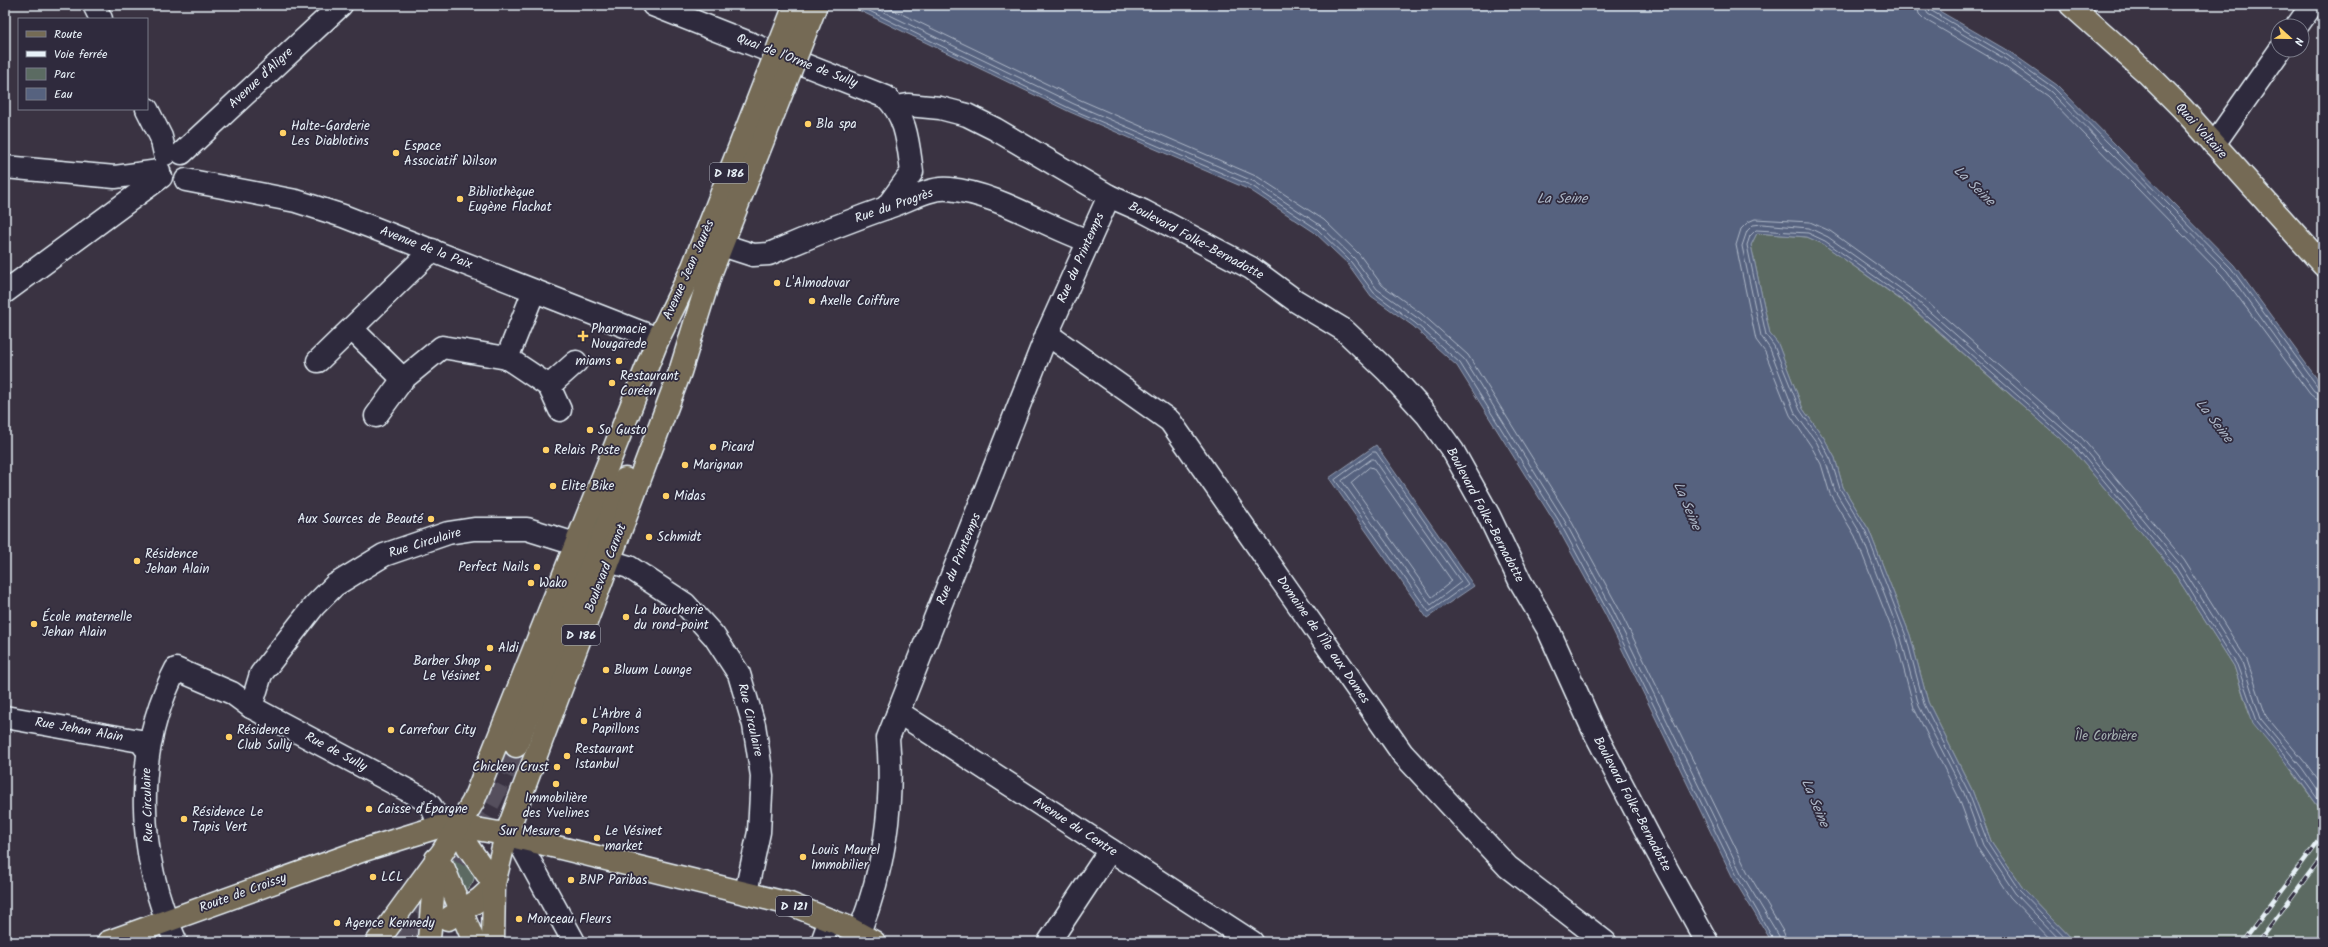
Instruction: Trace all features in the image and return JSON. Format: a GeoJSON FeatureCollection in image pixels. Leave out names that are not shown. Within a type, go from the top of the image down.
{"type":"FeatureCollection","features":[{"type":"Feature","properties":{"kind":"main road","name":"D 186"},"geometry":{"type":"LineString","coordinates":[[775,83],[795,5]]}},
{"type":"Feature","properties":{"kind":"main road","name":"D 186"},"geometry":{"type":"LineString","coordinates":[[775,83],[816,5]]}},
{"type":"Feature","properties":{"kind":"main road","name":"Quai Voltaire"},"geometry":{"type":"LineString","coordinates":[[2074,6],[2147,73],[2214,144],[2323,265]]}},
{"type":"Feature","properties":{"kind":"main road","name":"Avenue Jean Jaurès"},"geometry":{"type":"LineString","coordinates":[[575,544],[658,339],[702,270],[722,244],[775,83]]}},
{"type":"Feature","properties":{"kind":"main road","name":"Avenue Jean Jaurès"},"geometry":{"type":"LineString","coordinates":[[642,471],[680,372],[702,270],[775,83]]}},
{"type":"Feature","properties":{"kind":"main road","name":"D 186"},"geometry":{"type":"LineString","coordinates":[[516,746],[600,534],[612,490],[670,337],[702,270]]}},
{"type":"Feature","properties":{"kind":"main road","name":"Boulevard Carnot"},"geometry":{"type":"LineString","coordinates":[[512,836],[519,800],[642,471]]}},
{"type":"Feature","properties":{"kind":"main road","name":"D 186"},"geometry":{"type":"LineString","coordinates":[[377,942],[459,826],[473,802],[575,544]]}},
{"type":"Feature","properties":{"kind":"main road","name":"Route de Croissy"},"geometry":{"type":"LineString","coordinates":[[108,942],[378,846],[438,828],[459,826],[512,836]]}},
{"type":"Feature","properties":{"kind":"main road"},"geometry":{"type":"LineString","coordinates":[[459,826],[468,847],[494,884],[493,942]]}},
{"type":"Feature","properties":{"kind":"main road"},"geometry":{"type":"LineString","coordinates":[[428,941],[438,828]]}},
{"type":"Feature","properties":{"kind":"main road","name":"D 186"},"geometry":{"type":"LineString","coordinates":[[428,941],[442,924],[460,910],[480,901],[494,884],[512,836]]}},
{"type":"Feature","properties":{"kind":"main road","name":"D 121"},"geometry":{"type":"LineString","coordinates":[[512,836],[746,892],[790,904],[830,920],[867,938]]}},
{"type":"Feature","properties":{"kind":"main road"},"geometry":{"type":"LineString","coordinates":[[436,858],[444,869],[474,942]]}},
{"type":"Feature","properties":{"kind":"street"},"geometry":{"type":"LineString","coordinates":[[94,5],[100,18]]}},
{"type":"Feature","properties":{"kind":"street","name":"Avenue d'Aligre"},"geometry":{"type":"LineString","coordinates":[[5,292],[167,164],[341,5]]}},
{"type":"Feature","properties":{"kind":"street","name":"Quai de l'Orme de Sully"},"geometry":{"type":"LineString","coordinates":[[653,5],[872,90],[886,97],[897,107]]}},
{"type":"Feature","properties":{"kind":"street"},"geometry":{"type":"LineString","coordinates":[[2303,18],[2312,5]]}},
{"type":"Feature","properties":{"kind":"street"},"geometry":{"type":"LineString","coordinates":[[2214,144],[2274,58]]}},
{"type":"Feature","properties":{"kind":"street","name":"Boulevard Folke-Bernadotte"},"geometry":{"type":"LineString","coordinates":[[897,107],[908,105],[940,108],[967,115],[1109,196],[1142,211],[1251,268],[1296,301],[1344,330],[1388,372],[1427,415],[1453,451],[1488,514],[1520,581],[1548,629],[1593,729],[1652,844],[1707,942]]}},
{"type":"Feature","properties":{"kind":"street"},"geometry":{"type":"LineString","coordinates":[[886,208],[912,172],[905,127],[897,107]]}},
{"type":"Feature","properties":{"kind":"street"},"geometry":{"type":"LineString","coordinates":[[5,167],[115,177],[167,164],[161,137],[148,110]]}},
{"type":"Feature","properties":{"kind":"street","name":"Avenue de la Paix"},"geometry":{"type":"LineString","coordinates":[[167,164],[170,184],[181,183],[186,180],[296,201],[343,216],[658,339]]}},
{"type":"Feature","properties":{"kind":"street"},"geometry":{"type":"LineString","coordinates":[[912,172],[939,190]]}},
{"type":"Feature","properties":{"kind":"street","name":"Rue du Progrès"},"geometry":{"type":"LineString","coordinates":[[722,244],[753,255],[769,254],[886,208],[939,190],[948,189],[979,195],[1001,202],[1031,218],[1089,241]]}},
{"type":"Feature","properties":{"kind":"street","name":"Rue du Printemps"},"geometry":{"type":"LineString","coordinates":[[867,938],[874,891],[884,850],[890,808],[888,738],[1047,334],[1109,196]]}},
{"type":"Feature","properties":{"kind":"street"},"geometry":{"type":"LineString","coordinates":[[318,361],[432,250]]}},
{"type":"Feature","properties":{"kind":"street"},"geometry":{"type":"LineString","coordinates":[[507,358],[534,291]]}},
{"type":"Feature","properties":{"kind":"street"},"geometry":{"type":"LineString","coordinates":[[352,329],[403,379]]}},
{"type":"Feature","properties":{"kind":"street","name":"Domaine de l'Île aux Dames"},"geometry":{"type":"LineString","coordinates":[[1047,334],[1170,421],[1402,753],[1508,867],[1605,942]]}},
{"type":"Feature","properties":{"kind":"street"},"geometry":{"type":"LineString","coordinates":[[376,416],[403,379],[442,347],[507,358],[549,386],[560,410]]}},
{"type":"Feature","properties":{"kind":"street"},"geometry":{"type":"LineString","coordinates":[[549,386],[576,362]]}},
{"type":"Feature","properties":{"kind":"street","name":"Rue Circulaire"},"geometry":{"type":"LineString","coordinates":[[251,707],[261,674],[314,606],[336,585],[384,555],[448,533],[474,529],[526,530],[575,544]]}},
{"type":"Feature","properties":{"kind":"street","name":"Rue Circulaire"},"geometry":{"type":"LineString","coordinates":[[609,561],[629,567],[685,604],[714,636],[739,674],[754,725],[762,776],[759,832],[746,892]]}},
{"type":"Feature","properties":{"kind":"street","name":"Rue Circulaire"},"geometry":{"type":"LineString","coordinates":[[176,668],[161,702],[148,751],[145,789],[148,841],[155,883],[166,921],[176,942]]}},
{"type":"Feature","properties":{"kind":"street","name":"Rue de Sully"},"geometry":{"type":"LineString","coordinates":[[176,668],[232,693],[251,707],[429,803],[437,817],[438,828]]}},
{"type":"Feature","properties":{"kind":"street","name":"Avenue du Centre"},"geometry":{"type":"LineString","coordinates":[[898,712],[1252,942]]}},
{"type":"Feature","properties":{"kind":"street","name":"Rue Jehan Alain"},"geometry":{"type":"LineString","coordinates":[[5,717],[140,741],[148,751]]}},
{"type":"Feature","properties":{"kind":"street"},"geometry":{"type":"LineString","coordinates":[[512,836],[574,942]]}},
{"type":"Feature","properties":{"kind":"street"},"geometry":{"type":"LineString","coordinates":[[1049,942],[1110,850]]}},
{"type":"Feature","properties":{"kind":"street"},"geometry":{"type":"LineString","coordinates":[[822,942],[830,920]]}},
{"type":"Feature","properties":{"kind":"green space","name":"Île Corbière"},"geometry":{"type":"Polygon","coordinates":[[[1757,233],[1807,237],[1823,244],[1909,306],[2072,449],[2171,568],[2234,666],[2249,713],[2323,813],[2323,942],[2075,942],[2022,887],[1991,841],[1972,790],[1928,702],[1910,635],[1869,530],[1843,487],[1835,458],[1824,438],[1803,409],[1778,344],[1770,334],[1751,245],[1757,233]]]}},
{"type":"Feature","properties":{"kind":"green space"},"geometry":{"type":"Polygon","coordinates":[[[458,849],[471,866],[474,876],[470,887],[464,893],[453,866],[453,860],[458,849]]]}},
{"type":"Feature","properties":{"kind":"water","name":"La Seine"},"geometry":{"type":"Polygon","coordinates":[[[848,5],[1929,5],[2010,52],[2057,85],[2234,265],[2323,387],[2323,813],[2295,774],[2253,723],[2234,666],[2171,568],[2072,449],[1910,306],[1823,244],[1807,237],[1757,233],[1751,245],[1770,334],[1778,344],[1803,409],[1824,438],[1835,458],[1843,487],[1869,530],[1910,635],[1928,702],[1972,790],[1991,841],[2022,887],[2075,942],[1772,942],[1733,878],[1605,614],[1555,523],[1457,366],[1413,326],[1371,296],[1348,264],[1314,232],[1250,190],[1070,112],[848,5]]]}},
{"type":"Feature","properties":{"kind":"water"},"geometry":{"type":"Polygon","coordinates":[[[1376,445],[1474,586],[1427,618],[1329,478],[1376,445]]]}},
{"type":"Feature","properties":{"kind":"tunnel"},"geometry":{"type":"LineString","coordinates":[[399,942],[463,848],[504,774],[516,746]]}},
{"type":"Feature","properties":{"kind":"railway"},"geometry":{"type":"LineString","coordinates":[[2243,942],[2323,835]]}},
{"type":"Feature","properties":{"kind":"railway"},"geometry":{"type":"LineString","coordinates":[[2258,942],[2323,855]]}},
{"type":"Feature","properties":{"kind":"place","name":"Bla spa"},"geometry":{"type":"Point","coordinates":[808,124]}},
{"type":"Feature","properties":{"kind":"place","name":"Halte-Garderie Les Diablotins"},"geometry":{"type":"Point","coordinates":[283,133]}},
{"type":"Feature","properties":{"kind":"place","name":"Espace Associatif Wilson"},"geometry":{"type":"Point","coordinates":[396,153]}},
{"type":"Feature","properties":{"kind":"place","name":"Bibliothèque Eugène Flachat"},"geometry":{"type":"Point","coordinates":[460,199]}},
{"type":"Feature","properties":{"kind":"place","name":"L'Almodovar"},"geometry":{"type":"Point","coordinates":[777,283]}},
{"type":"Feature","properties":{"kind":"place","name":"Axelle Coiffure"},"geometry":{"type":"Point","coordinates":[812,301]}},
{"type":"Feature","properties":{"kind":"place","name":"Pharmacie Nougarede"},"geometry":{"type":"Point","coordinates":[583,336]}},
{"type":"Feature","properties":{"kind":"place","name":"miams"},"geometry":{"type":"Point","coordinates":[619,361]}},
{"type":"Feature","properties":{"kind":"place","name":"Restaurant Coréen"},"geometry":{"type":"Point","coordinates":[612,383]}},
{"type":"Feature","properties":{"kind":"place","name":"So Gusto"},"geometry":{"type":"Point","coordinates":[590,430]}},
{"type":"Feature","properties":{"kind":"place","name":"Picard"},"geometry":{"type":"Point","coordinates":[713,447]}},
{"type":"Feature","properties":{"kind":"place","name":"Relais Poste"},"geometry":{"type":"Point","coordinates":[546,450]}},
{"type":"Feature","properties":{"kind":"place","name":"Marignan"},"geometry":{"type":"Point","coordinates":[685,465]}},
{"type":"Feature","properties":{"kind":"place","name":"Elite Bike"},"geometry":{"type":"Point","coordinates":[553,486]}},
{"type":"Feature","properties":{"kind":"place","name":"Midas"},"geometry":{"type":"Point","coordinates":[666,496]}},
{"type":"Feature","properties":{"kind":"place","name":"Aux Sources de Beauté"},"geometry":{"type":"Point","coordinates":[431,519]}},
{"type":"Feature","properties":{"kind":"place","name":"Schmidt"},"geometry":{"type":"Point","coordinates":[649,537]}},
{"type":"Feature","properties":{"kind":"place","name":"Résidence Jehan Alain"},"geometry":{"type":"Point","coordinates":[137,561]}},
{"type":"Feature","properties":{"kind":"place","name":"Perfect Nails"},"geometry":{"type":"Point","coordinates":[537,567]}},
{"type":"Feature","properties":{"kind":"place","name":"Wako"},"geometry":{"type":"Point","coordinates":[531,583]}},
{"type":"Feature","properties":{"kind":"place","name":"La boucherie du rond-point"},"geometry":{"type":"Point","coordinates":[626,617]}},
{"type":"Feature","properties":{"kind":"place","name":"École maternelle Jehan Alain"},"geometry":{"type":"Point","coordinates":[34,624]}},
{"type":"Feature","properties":{"kind":"place","name":"Aldi"},"geometry":{"type":"Point","coordinates":[490,648]}},
{"type":"Feature","properties":{"kind":"place","name":"Barber Shop Le Vésinet"},"geometry":{"type":"Point","coordinates":[488,668]}},
{"type":"Feature","properties":{"kind":"place","name":"Bluum Lounge"},"geometry":{"type":"Point","coordinates":[606,670]}},
{"type":"Feature","properties":{"kind":"place","name":"L'Arbre à Papillons"},"geometry":{"type":"Point","coordinates":[584,721]}},
{"type":"Feature","properties":{"kind":"place","name":"Carrefour City"},"geometry":{"type":"Point","coordinates":[391,730]}},
{"type":"Feature","properties":{"kind":"place","name":"Résidence Club Sully"},"geometry":{"type":"Point","coordinates":[229,737]}},
{"type":"Feature","properties":{"kind":"place","name":"Restaurant Istanbul"},"geometry":{"type":"Point","coordinates":[567,756]}},
{"type":"Feature","properties":{"kind":"place","name":"Chicken Crust"},"geometry":{"type":"Point","coordinates":[557,767]}},
{"type":"Feature","properties":{"kind":"place","name":"Immobilière des Yvelines"},"geometry":{"type":"Point","coordinates":[556,784]}},
{"type":"Feature","properties":{"kind":"place","name":"Caisse d'Épargne"},"geometry":{"type":"Point","coordinates":[369,809]}},
{"type":"Feature","properties":{"kind":"place","name":"Résidence Le Tapis Vert"},"geometry":{"type":"Point","coordinates":[184,819]}},
{"type":"Feature","properties":{"kind":"place","name":"Sur Mesure"},"geometry":{"type":"Point","coordinates":[568,831]}},
{"type":"Feature","properties":{"kind":"place","name":"Le Vésinet market"},"geometry":{"type":"Point","coordinates":[597,838]}},
{"type":"Feature","properties":{"kind":"place","name":"Louis Maurel Immobilier"},"geometry":{"type":"Point","coordinates":[803,857]}},
{"type":"Feature","properties":{"kind":"place","name":"LCL"},"geometry":{"type":"Point","coordinates":[373,877]}},
{"type":"Feature","properties":{"kind":"place","name":"BNP Paribas"},"geometry":{"type":"Point","coordinates":[571,880]}},
{"type":"Feature","properties":{"kind":"place","name":"Monceau Fleurs"},"geometry":{"type":"Point","coordinates":[519,919]}},
{"type":"Feature","properties":{"kind":"place","name":"Agence Kennedy"},"geometry":{"type":"Point","coordinates":[337,923]}}]}
